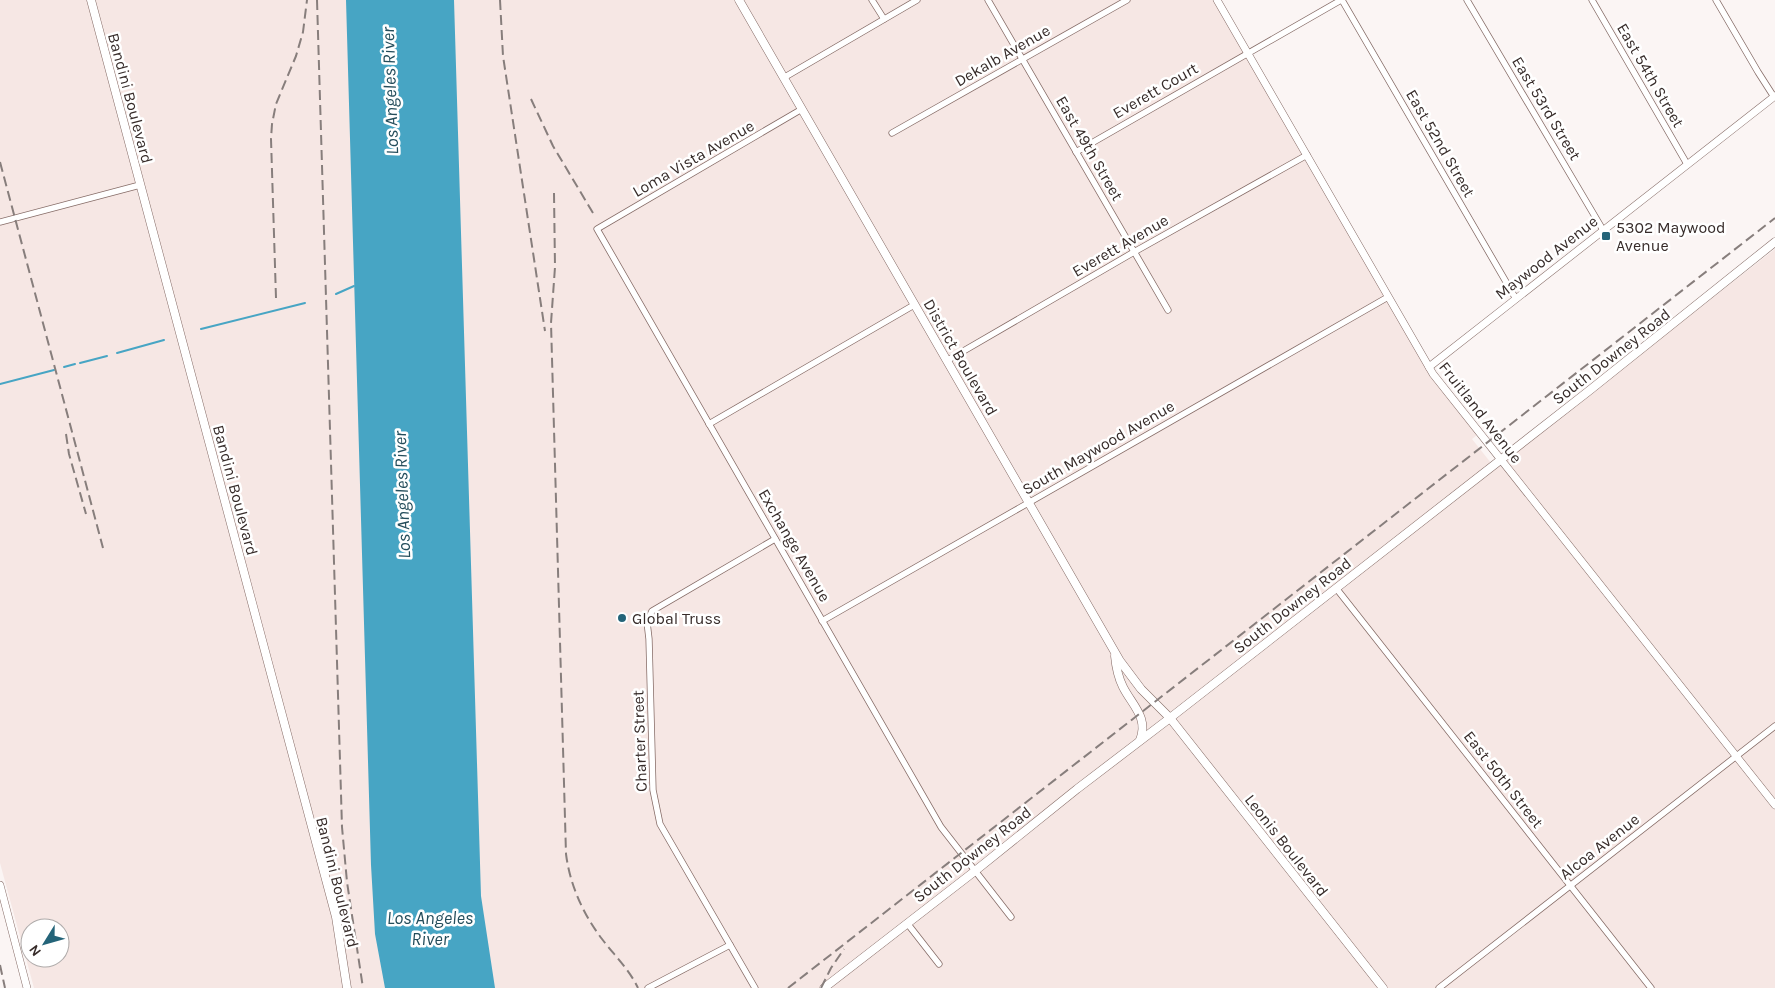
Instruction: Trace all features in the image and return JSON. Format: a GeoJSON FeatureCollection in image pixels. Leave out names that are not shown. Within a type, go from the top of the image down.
{"type":"FeatureCollection","features":[{"type":"Feature","properties":{"kind":"main road","name":"Bandini Boulevard"},"geometry":{"type":"LineString","coordinates":[[91,0],[336,917],[347,988]]}},
{"type":"Feature","properties":{"kind":"main road","name":"District Boulevard"},"geometry":{"type":"LineString","coordinates":[[739,0],[785,77],[914,305],[948,360],[1114,652],[1131,677],[1170,718]]}},
{"type":"Feature","properties":{"kind":"main road","name":"South Downey Road"},"geometry":{"type":"LineString","coordinates":[[824,988],[1775,242]]}},
{"type":"Feature","properties":{"kind":"main road"},"geometry":{"type":"LineString","coordinates":[[1114,652],[1122,686],[1144,724],[1139,741]]}},
{"type":"Feature","properties":{"kind":"main road","name":"Leonis Boulevard"},"geometry":{"type":"LineString","coordinates":[[1170,718],[1383,988]]}},
{"type":"Feature","properties":{"kind":"street"},"geometry":{"type":"LineString","coordinates":[[872,0],[884,19]]}},
{"type":"Feature","properties":{"kind":"street"},"geometry":{"type":"LineString","coordinates":[[785,77],[917,0]]}},
{"type":"Feature","properties":{"kind":"street","name":"East 49th Street"},"geometry":{"type":"LineString","coordinates":[[988,0],[1168,310]]}},
{"type":"Feature","properties":{"kind":"street","name":"Dekalb Avenue"},"geometry":{"type":"LineString","coordinates":[[892,133],[1127,0]]}},
{"type":"Feature","properties":{"kind":"street","name":"Fruitland Avenue"},"geometry":{"type":"LineString","coordinates":[[1217,0],[1429,367],[1775,805]]}},
{"type":"Feature","properties":{"kind":"street"},"geometry":{"type":"LineString","coordinates":[[1248,53],[1342,0]]}},
{"type":"Feature","properties":{"kind":"street","name":"East 52nd Street"},"geometry":{"type":"LineString","coordinates":[[1342,0],[1516,299]]}},
{"type":"Feature","properties":{"kind":"street","name":"East 53rd Street"},"geometry":{"type":"LineString","coordinates":[[1468,0],[1603,230]]}},
{"type":"Feature","properties":{"kind":"street","name":"East 54th Street"},"geometry":{"type":"LineString","coordinates":[[1592,0],[1687,164]]}},
{"type":"Feature","properties":{"kind":"street"},"geometry":{"type":"LineString","coordinates":[[1716,0],[1774,96]]}},
{"type":"Feature","properties":{"kind":"street","name":"Everett Court"},"geometry":{"type":"LineString","coordinates":[[1076,152],[1248,53]]}},
{"type":"Feature","properties":{"kind":"street","name":"Maywood Avenue"},"geometry":{"type":"LineString","coordinates":[[1429,367],[1774,96]]}},
{"type":"Feature","properties":{"kind":"street","name":"Loma Vista Avenue"},"geometry":{"type":"LineString","coordinates":[[597,230],[802,110]]}},
{"type":"Feature","properties":{"kind":"street","name":"Everett Avenue"},"geometry":{"type":"LineString","coordinates":[[948,360],[1134,252],[1307,155]]}},
{"type":"Feature","properties":{"kind":"street"},"geometry":{"type":"LineString","coordinates":[[0,222],[140,185]]}},
{"type":"Feature","properties":{"kind":"street","name":"Exchange Avenue"},"geometry":{"type":"LineString","coordinates":[[597,230],[941,827],[1011,917]]}},
{"type":"Feature","properties":{"kind":"street","name":"South Maywood Avenue"},"geometry":{"type":"LineString","coordinates":[[822,620],[1388,296]]}},
{"type":"Feature","properties":{"kind":"street"},"geometry":{"type":"LineString","coordinates":[[709,424],[914,305]]}},
{"type":"Feature","properties":{"kind":"street","name":"Charter Street"},"geometry":{"type":"LineString","coordinates":[[755,988],[660,824],[653,790],[647,622],[652,611],[775,539]]}},
{"type":"Feature","properties":{"kind":"street","name":"East 50th Street"},"geometry":{"type":"LineString","coordinates":[[1336,588],[1651,988]]}},
{"type":"Feature","properties":{"kind":"street","name":"Alcoa Avenue"},"geometry":{"type":"LineString","coordinates":[[1439,988],[1775,726]]}},
{"type":"Feature","properties":{"kind":"street"},"geometry":{"type":"LineString","coordinates":[[0,885],[27,988]]}},
{"type":"Feature","properties":{"kind":"street"},"geometry":{"type":"LineString","coordinates":[[907,923],[939,964]]}},
{"type":"Feature","properties":{"kind":"street"},"geometry":{"type":"LineString","coordinates":[[648,988],[730,945]]}},
{"type":"Feature","properties":{"kind":"shaded area"},"geometry":{"type":"Polygon","coordinates":[[[0,0],[1219,0],[1426,362],[1481,432],[1472,439],[1495,468],[1775,249],[1775,988],[34,988],[29,968],[70,968],[70,918],[20,918],[20,937],[0,863],[0,0]]]}},
{"type":"Feature","properties":{"kind":"water","name":"Los Angeles River"},"geometry":{"type":"Polygon","coordinates":[[[346,0],[454,0],[481,896],[495,988],[385,988],[375,934],[371,865],[346,0]]]}},
{"type":"Feature","properties":{"kind":"waterway"},"geometry":{"type":"LineString","coordinates":[[336,294],[354,286]]}},
{"type":"Feature","properties":{"kind":"waterway"},"geometry":{"type":"LineString","coordinates":[[201,329],[305,303]]}},
{"type":"Feature","properties":{"kind":"waterway"},"geometry":{"type":"LineString","coordinates":[[117,353],[164,340]]}},
{"type":"Feature","properties":{"kind":"waterway"},"geometry":{"type":"LineString","coordinates":[[80,363],[107,356]]}},
{"type":"Feature","properties":{"kind":"waterway"},"geometry":{"type":"LineString","coordinates":[[64,367],[75,364]]}},
{"type":"Feature","properties":{"kind":"waterway"},"geometry":{"type":"LineString","coordinates":[[0,384],[54,370]]}},
{"type":"Feature","properties":{"kind":"railway"},"geometry":{"type":"LineString","coordinates":[[276,298],[272,124],[276,104],[296,56],[303,32],[307,0]]}},
{"type":"Feature","properties":{"kind":"railway"},"geometry":{"type":"LineString","coordinates":[[317,0],[342,827],[347,882],[363,988]]}},
{"type":"Feature","properties":{"kind":"railway"},"geometry":{"type":"LineString","coordinates":[[500,0],[503,56],[545,331]]}},
{"type":"Feature","properties":{"kind":"railway"},"geometry":{"type":"LineString","coordinates":[[531,99],[553,146],[593,213]]}},
{"type":"Feature","properties":{"kind":"railway"},"geometry":{"type":"LineString","coordinates":[[0,162],[103,548]]}},
{"type":"Feature","properties":{"kind":"railway"},"geometry":{"type":"LineString","coordinates":[[554,193],[555,267],[551,323],[566,854],[574,888],[583,909],[595,929],[626,968],[638,988]]}},
{"type":"Feature","properties":{"kind":"railway"},"geometry":{"type":"LineString","coordinates":[[788,988],[1775,218]]}},
{"type":"Feature","properties":{"kind":"railway"},"geometry":{"type":"LineString","coordinates":[[66,434],[69,454],[86,514]]}},
{"type":"Feature","properties":{"kind":"railway"},"geometry":{"type":"LineString","coordinates":[[821,988],[831,968],[844,949]]}},
{"type":"Feature","properties":{"kind":"railway"},"geometry":{"type":"LineString","coordinates":[[0,965],[5,988]]}},
{"type":"Feature","properties":{"kind":"place","name":"5302 Maywood Avenue"},"geometry":{"type":"Point","coordinates":[1606,236]}},
{"type":"Feature","properties":{"kind":"place","name":"Global Truss"},"geometry":{"type":"Point","coordinates":[622,618]}}]}
